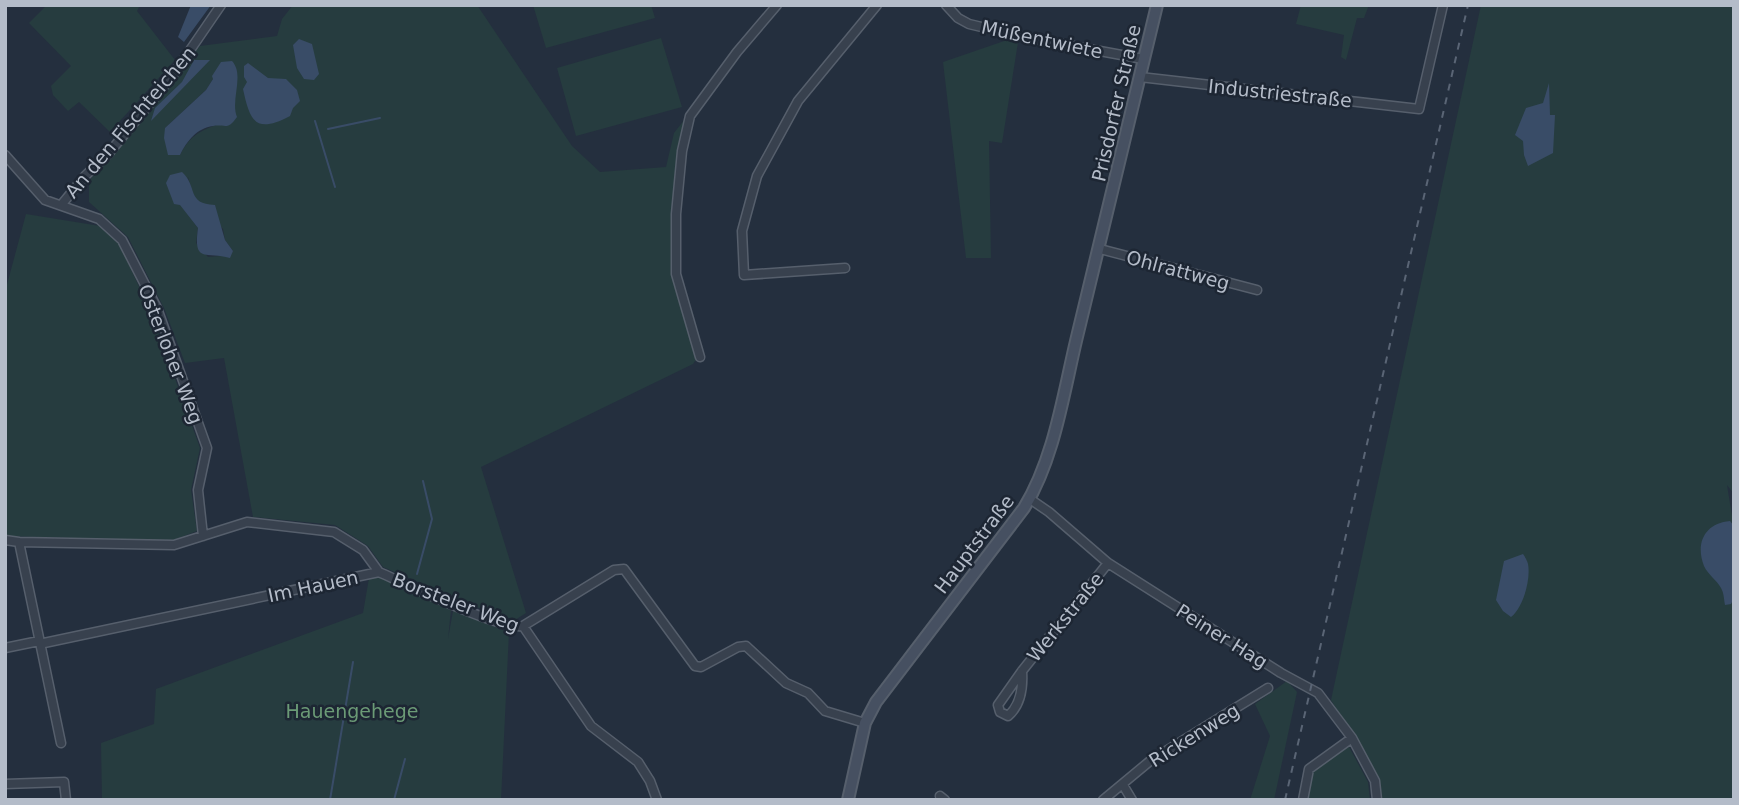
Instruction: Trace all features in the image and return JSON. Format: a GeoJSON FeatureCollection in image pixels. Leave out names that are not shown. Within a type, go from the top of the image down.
{"type":"FeatureCollection","features":[{"type":"Feature","properties":{"kind":"main road","name":"Prisdorfer Straße"},"geometry":{"type":"LineString","coordinates":[[1110,209],[1157,5]]}},
{"type":"Feature","properties":{"kind":"main road","name":"Hauptstraße"},"geometry":{"type":"LineString","coordinates":[[848,800],[865,723],[892,679],[1030,499],[1052,440],[1110,209]]}},
{"type":"Feature","properties":{"kind":"street","name":"An den Fischteichen"},"geometry":{"type":"LineString","coordinates":[[62,204],[109,153],[181,65],[221,5]]}},
{"type":"Feature","properties":{"kind":"street"},"geometry":{"type":"LineString","coordinates":[[700,357],[676,274],[676,214],[682,151],[690,116],[737,52],[777,5]]}},
{"type":"Feature","properties":{"kind":"street"},"geometry":{"type":"LineString","coordinates":[[845,268],[744,275],[742,231],[757,176],[798,101],[877,5]]}},
{"type":"Feature","properties":{"kind":"street","name":"Müßentwiete"},"geometry":{"type":"LineString","coordinates":[[946,5],[958,18],[969,24],[1143,60]]}},
{"type":"Feature","properties":{"kind":"street","name":"Industriestraße"},"geometry":{"type":"LineString","coordinates":[[1140,77],[1419,110],[1443,5]]}},
{"type":"Feature","properties":{"kind":"street","name":"Osterloher Weg"},"geometry":{"type":"LineString","coordinates":[[5,155],[45,200],[88,214],[110,227],[122,240],[157,308],[207,448],[198,490],[203,536]]}},
{"type":"Feature","properties":{"kind":"street","name":"Ohlrattweg"},"geometry":{"type":"LineString","coordinates":[[1100,249],[1257,290]]}},
{"type":"Feature","properties":{"kind":"street","name":"Peiner Hag"},"geometry":{"type":"LineString","coordinates":[[1030,499],[1108,563],[1281,673],[1318,693],[1352,738],[1375,781],[1377,800]]}},
{"type":"Feature","properties":{"kind":"street","name":"Im Hauen"},"geometry":{"type":"LineString","coordinates":[[5,540],[174,545],[247,522],[334,532],[363,550],[379,572],[44,643],[39,641],[5,648]]}},
{"type":"Feature","properties":{"kind":"street"},"geometry":{"type":"LineString","coordinates":[[19,542],[61,743]]}},
{"type":"Feature","properties":{"kind":"street","name":"Werkstraße"},"geometry":{"type":"LineString","coordinates":[[1022,671],[1023,687],[1013,711],[1008,716],[1000,712],[998,705],[1022,671],[1108,563]]}},
{"type":"Feature","properties":{"kind":"street"},"geometry":{"type":"LineString","coordinates":[[523,626],[614,570],[624,569],[695,666],[701,667],[738,647],[746,646],[786,683],[808,693],[825,711],[865,723]]}},
{"type":"Feature","properties":{"kind":"street","name":"Borsteler Weg"},"geometry":{"type":"LineString","coordinates":[[379,572],[483,617],[517,627],[523,626],[592,726],[638,762],[650,781],[657,800]]}},
{"type":"Feature","properties":{"kind":"street","name":"Rickenweg"},"geometry":{"type":"LineString","coordinates":[[1103,800],[1150,761],[1268,688]]}},
{"type":"Feature","properties":{"kind":"street"},"geometry":{"type":"LineString","coordinates":[[1303,800],[1309,769],[1352,738]]}},
{"type":"Feature","properties":{"kind":"street"},"geometry":{"type":"LineString","coordinates":[[5,784],[64,782],[65,800]]}},
{"type":"Feature","properties":{"kind":"street"},"geometry":{"type":"LineString","coordinates":[[1123,785],[1132,800]]}},
{"type":"Feature","properties":{"kind":"green space"},"geometry":{"type":"Polygon","coordinates":[[[47,5],[140,5],[137,11],[175,60],[110,132],[79,102],[68,111],[53,95],[51,86],[71,66],[29,23],[47,5]]]}},
{"type":"Feature","properties":{"kind":"green space"},"geometry":{"type":"Polygon","coordinates":[[[293,5],[477,5],[572,146],[600,172],[666,167],[674,133],[688,115],[674,275],[697,358],[693,364],[481,467],[526,613],[515,620],[491,613],[383,567],[368,546],[335,525],[253,517],[224,358],[185,363],[164,308],[128,237],[89,202],[89,181],[200,46],[277,36],[282,19],[293,5]],[[213,79],[206,90],[165,128],[180,155],[195,136],[221,123],[234,110],[236,86],[213,79]],[[188,177],[180,204],[198,228],[196,243],[208,257],[233,251],[225,240],[223,229],[193,196],[188,177]]]}},
{"type":"Feature","properties":{"kind":"green space"},"geometry":{"type":"Polygon","coordinates":[[[533,5],[651,5],[655,18],[546,48],[533,5]]]}},
{"type":"Feature","properties":{"kind":"green space"},"geometry":{"type":"Polygon","coordinates":[[[1301,5],[1369,5],[1364,18],[1357,18],[1346,60],[1341,57],[1344,35],[1296,24],[1301,5]]]}},
{"type":"Feature","properties":{"kind":"green space"},"geometry":{"type":"Polygon","coordinates":[[[1481,5],[1734,5],[1734,494],[1727,485],[1734,528],[1734,800],[1381,800],[1379,780],[1331,700],[1481,5]]]}},
{"type":"Feature","properties":{"kind":"green space"},"geometry":{"type":"Polygon","coordinates":[[[1019,36],[1002,143],[989,141],[991,258],[966,258],[943,62],[1019,36]]]}},
{"type":"Feature","properties":{"kind":"green space"},"geometry":{"type":"Polygon","coordinates":[[[661,38],[682,107],[576,136],[557,68],[661,38]]]}},
{"type":"Feature","properties":{"kind":"green space"},"geometry":{"type":"Polygon","coordinates":[[[26,214],[100,226],[119,243],[152,315],[200,448],[191,490],[197,531],[171,541],[5,536],[5,292],[26,214]]]}},
{"type":"Feature","properties":{"kind":"green space","name":"Hauengehege"},"geometry":{"type":"Polygon","coordinates":[[[378,576],[451,610],[448,639],[453,611],[509,632],[501,800],[102,800],[101,743],[154,724],[156,689],[363,613],[369,578],[378,576]]]}},
{"type":"Feature","properties":{"kind":"green space"},"geometry":{"type":"Polygon","coordinates":[[[1287,681],[1297,692],[1274,800],[1250,800],[1270,736],[1255,704],[1287,681]]]}},
{"type":"Feature","properties":{"kind":"green space"},"geometry":{"type":"Polygon","coordinates":[[[1348,745],[1368,782],[1370,800],[1306,800],[1311,772],[1348,745]]]}},
{"type":"Feature","properties":{"kind":"water"},"geometry":{"type":"Polygon","coordinates":[[[191,5],[211,5],[184,42],[178,37],[191,5]]]}},
{"type":"Feature","properties":{"kind":"water"},"geometry":{"type":"Polygon","coordinates":[[[299,39],[312,44],[319,74],[314,80],[304,79],[297,68],[293,45],[299,39]]]}},
{"type":"Feature","properties":{"kind":"water"},"geometry":{"type":"Polygon","coordinates":[[[194,60],[210,60],[151,121],[155,108],[182,82],[194,60]]]}},
{"type":"Feature","properties":{"kind":"water"},"geometry":{"type":"Polygon","coordinates":[[[232,61],[237,73],[237,117],[228,125],[202,129],[189,140],[180,155],[168,155],[165,128],[206,90],[221,62],[232,61]]]}},
{"type":"Feature","properties":{"kind":"water"},"geometry":{"type":"Polygon","coordinates":[[[248,63],[268,78],[286,79],[297,90],[300,101],[290,116],[269,124],[256,122],[252,117],[243,89],[247,82],[244,66],[248,63]]]}},
{"type":"Feature","properties":{"kind":"water"},"geometry":{"type":"Polygon","coordinates":[[[1549,83],[1550,115],[1555,115],[1553,153],[1528,166],[1523,141],[1515,135],[1526,108],[1543,103],[1549,83]]]}},
{"type":"Feature","properties":{"kind":"water"},"geometry":{"type":"Polygon","coordinates":[[[182,172],[196,198],[206,204],[215,205],[225,240],[233,251],[230,258],[203,254],[200,251],[198,228],[180,205],[174,204],[166,183],[170,175],[182,172]]]}},
{"type":"Feature","properties":{"kind":"water"},"geometry":{"type":"Polygon","coordinates":[[[1730,521],[1734,526],[1734,598],[1731,604],[1725,605],[1721,588],[1704,566],[1701,550],[1708,530],[1730,521]]]}},
{"type":"Feature","properties":{"kind":"water"},"geometry":{"type":"Polygon","coordinates":[[[1523,554],[1529,570],[1527,585],[1519,607],[1511,617],[1496,600],[1504,561],[1523,554]]]}},
{"type":"Feature","properties":{"kind":"waterway"},"geometry":{"type":"LineString","coordinates":[[328,129],[380,118]]}},
{"type":"Feature","properties":{"kind":"waterway"},"geometry":{"type":"LineString","coordinates":[[315,121],[335,187]]}},
{"type":"Feature","properties":{"kind":"waterway"},"geometry":{"type":"LineString","coordinates":[[417,574],[432,519],[423,481]]}},
{"type":"Feature","properties":{"kind":"waterway"},"geometry":{"type":"LineString","coordinates":[[330,800],[353,662]]}},
{"type":"Feature","properties":{"kind":"waterway"},"geometry":{"type":"LineString","coordinates":[[394,800],[405,759]]}},
{"type":"Feature","properties":{"kind":"railway"},"geometry":{"type":"LineString","coordinates":[[1285,800],[1468,5]]}}]}
